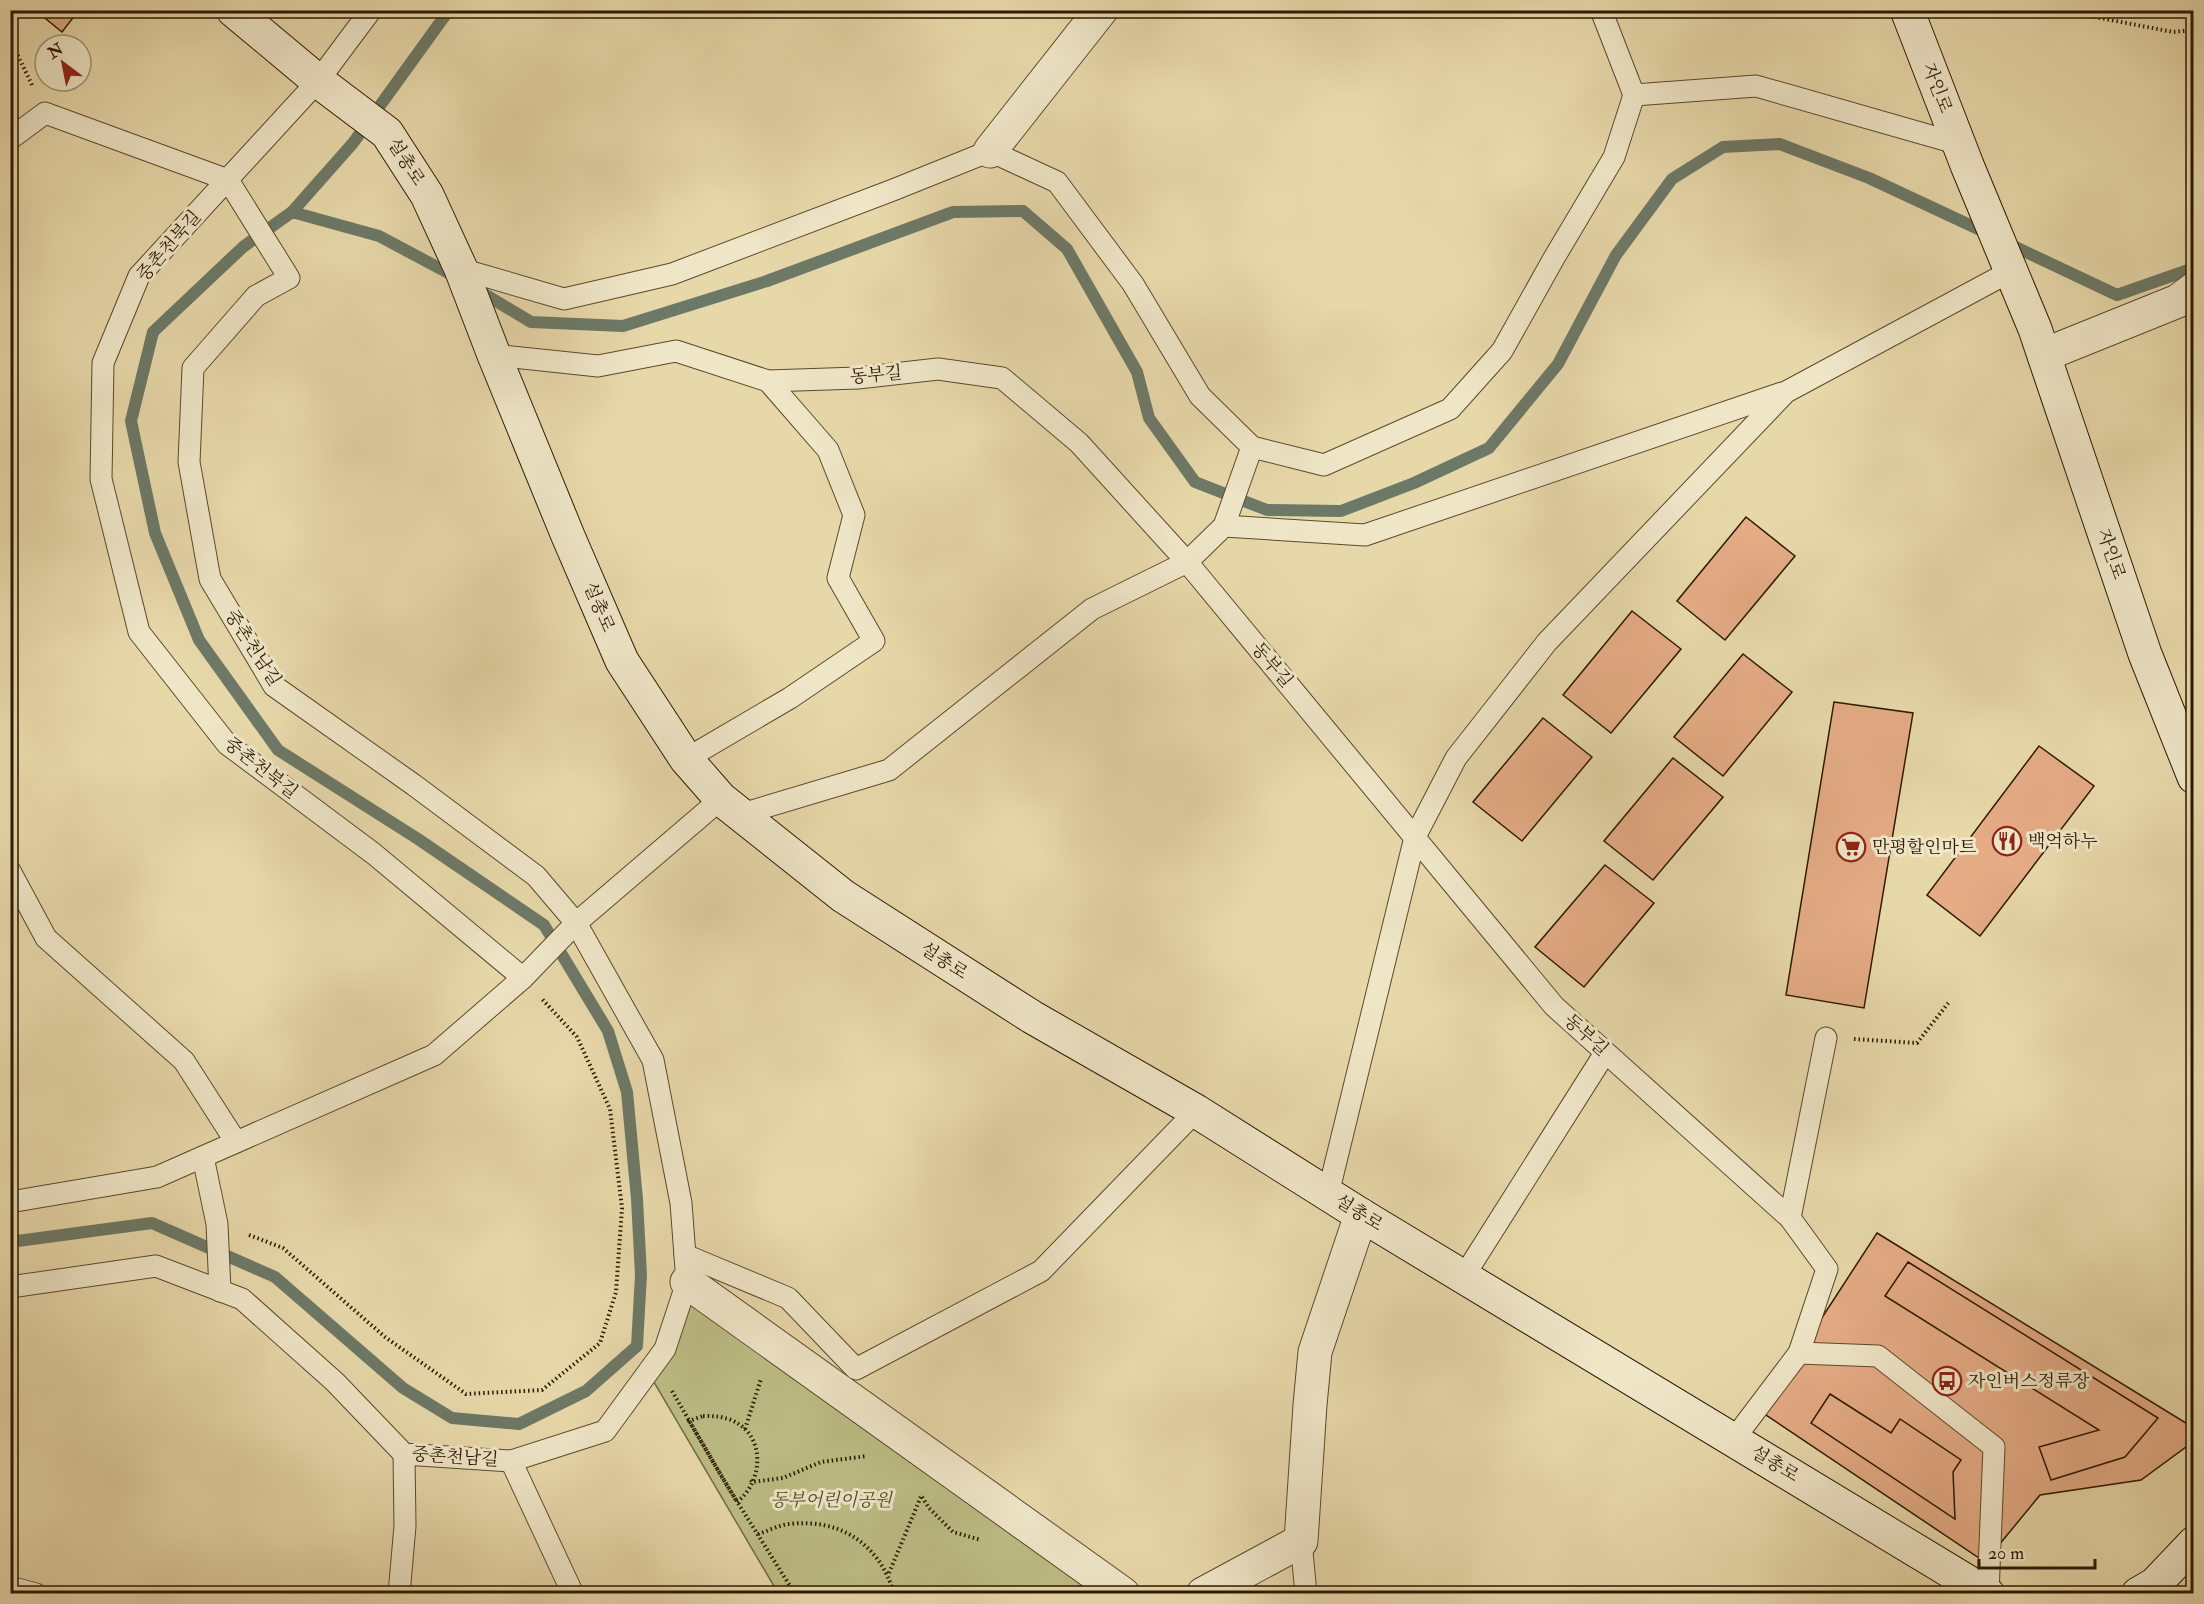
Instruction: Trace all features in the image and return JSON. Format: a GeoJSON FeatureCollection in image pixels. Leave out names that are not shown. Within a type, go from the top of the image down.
{"type":"FeatureCollection","features":[{"type":"Feature","properties":{"kind":"main road","name":"설총로"},"geometry":{"type":"LineString","coordinates":[[233,10],[318,81],[387,133],[427,195],[461,269],[568,536],[622,661],[686,759],[732,806],[843,896],[1032,1017],[1196,1111],[1361,1215],[1988,1593]]}},
{"type":"Feature","properties":{"kind":"main road"},"geometry":{"type":"LineString","coordinates":[[990,151],[1101,10]]}},
{"type":"Feature","properties":{"kind":"main road","name":"자인로"},"geometry":{"type":"LineString","coordinates":[[1907,10],[2039,342],[2145,654],[2193,777]]}},
{"type":"Feature","properties":{"kind":"main road"},"geometry":{"type":"LineString","coordinates":[[2039,342],[2178,301],[2193,289]]}},
{"type":"Feature","properties":{"kind":"main road"},"geometry":{"type":"LineString","coordinates":[[1203,1593],[1301,1541],[1315,1352],[1361,1215]]}},
{"type":"Feature","properties":{"kind":"main road"},"geometry":{"type":"LineString","coordinates":[[686,1268],[772,1345],[1123,1593]]}},
{"type":"Feature","properties":{"kind":"main road"},"geometry":{"type":"LineString","coordinates":[[2138,1593],[2155,1584],[2193,1543]]}},
{"type":"Feature","properties":{"kind":"lane","name":"중촌천북길"},"geometry":{"type":"LineString","coordinates":[[371,10],[318,81],[140,276],[103,363],[101,479],[139,632],[227,744],[374,854],[523,978]]}},
{"type":"Feature","properties":{"kind":"lane"},"geometry":{"type":"LineString","coordinates":[[461,269],[564,298],[574,296],[672,274],[990,151],[1057,182],[1133,284],[1200,396],[1252,447],[1324,465],[1450,409],[1502,351],[1614,158],[1634,94],[1601,10]]}},
{"type":"Feature","properties":{"kind":"lane"},"geometry":{"type":"LineString","coordinates":[[1634,94],[1756,86],[1963,154]]}},
{"type":"Feature","properties":{"kind":"lane"},"geometry":{"type":"LineString","coordinates":[[10,139],[45,113],[228,180]]}},
{"type":"Feature","properties":{"kind":"lane","name":"중촌천남길"},"geometry":{"type":"LineString","coordinates":[[10,1287],[156,1266],[242,1299],[335,1382],[404,1454],[511,1461],[605,1431],[665,1349],[686,1268],[681,1203],[653,1060],[576,923],[536,876],[414,785],[274,686],[210,579],[189,462],[193,368],[256,296],[289,278],[228,180]]}},
{"type":"Feature","properties":{"kind":"lane"},"geometry":{"type":"LineString","coordinates":[[1224,526],[1365,535],[1786,392],[2011,272]]}},
{"type":"Feature","properties":{"kind":"lane","name":"동부길"},"geometry":{"type":"LineString","coordinates":[[494,355],[598,366],[676,351],[768,381],[858,378],[938,369],[1002,378],[1079,443],[1187,562],[1554,1006],[1790,1218],[1827,1269],[1799,1353]]}},
{"type":"Feature","properties":{"kind":"lane"},"geometry":{"type":"LineString","coordinates":[[686,759],[790,698],[874,641],[838,578],[854,515],[828,450],[768,381]]}},
{"type":"Feature","properties":{"kind":"lane"},"geometry":{"type":"LineString","coordinates":[[1328,1194],[1415,837],[1456,758],[1546,642],[1786,392]]}},
{"type":"Feature","properties":{"kind":"lane"},"geometry":{"type":"LineString","coordinates":[[10,1202],[157,1177],[434,1055],[523,978],[576,923],[732,806],[889,770],[1092,609],[1187,562],[1224,526],[1252,447]]}},
{"type":"Feature","properties":{"kind":"lane"},"geometry":{"type":"LineString","coordinates":[[10,871],[46,939],[184,1061],[236,1142]]}},
{"type":"Feature","properties":{"kind":"lane"},"geometry":{"type":"LineString","coordinates":[[1790,1218],[1826,1038]]}},
{"type":"Feature","properties":{"kind":"lane"},"geometry":{"type":"LineString","coordinates":[[1464,1276],[1605,1053]]}},
{"type":"Feature","properties":{"kind":"lane"},"geometry":{"type":"LineString","coordinates":[[686,1268],[788,1298],[856,1369],[1041,1271],[1196,1111]]}},
{"type":"Feature","properties":{"kind":"lane"},"geometry":{"type":"LineString","coordinates":[[203,1156],[217,1224],[220,1291]]}},
{"type":"Feature","properties":{"kind":"lane"},"geometry":{"type":"LineString","coordinates":[[1734,1439],[1799,1353],[1878,1356],[1994,1447],[1988,1593]]}},
{"type":"Feature","properties":{"kind":"lane"},"geometry":{"type":"LineString","coordinates":[[399,1593],[405,1526],[404,1454]]}},
{"type":"Feature","properties":{"kind":"lane"},"geometry":{"type":"LineString","coordinates":[[511,1461],[573,1593]]}},
{"type":"Feature","properties":{"kind":"lane"},"geometry":{"type":"LineString","coordinates":[[1301,1541],[1306,1593]]}},
{"type":"Feature","properties":{"kind":"lane"},"geometry":{"type":"LineString","coordinates":[[10,1587],[36,1593]]}},
{"type":"Feature","properties":{"kind":"path"},"geometry":{"type":"LineString","coordinates":[[2059,10],[2173,32],[2193,30]]}},
{"type":"Feature","properties":{"kind":"path"},"geometry":{"type":"LineString","coordinates":[[10,39],[45,113]]}},
{"type":"Feature","properties":{"kind":"path"},"geometry":{"type":"LineString","coordinates":[[217,1224],[283,1248],[385,1337],[466,1394],[542,1390],[600,1344],[616,1292],[622,1208],[610,1109],[577,1037],[523,978]]}},
{"type":"Feature","properties":{"kind":"path"},"geometry":{"type":"LineString","coordinates":[[1826,1038],[1917,1043],[1949,1002]]}},
{"type":"Feature","properties":{"kind":"path"},"geometry":{"type":"LineString","coordinates":[[745,1430],[772,1345]]}},
{"type":"Feature","properties":{"kind":"path"},"geometry":{"type":"LineString","coordinates":[[656,1362],[737,1502],[795,1593]]}},
{"type":"Feature","properties":{"kind":"path"},"geometry":{"type":"LineString","coordinates":[[689,1421],[703,1416],[718,1416],[733,1420],[754,1442],[758,1456],[757,1472],[752,1486],[737,1502]]}},
{"type":"Feature","properties":{"kind":"path"},"geometry":{"type":"LineString","coordinates":[[752,1480],[752,1482],[783,1478],[820,1462],[865,1456],[874,1460]]}},
{"type":"Feature","properties":{"kind":"path"},"geometry":{"type":"LineString","coordinates":[[888,1574],[936,1461]]}},
{"type":"Feature","properties":{"kind":"path"},"geometry":{"type":"LineString","coordinates":[[919,1492],[929,1508],[953,1532],[986,1541]]}},
{"type":"Feature","properties":{"kind":"path"},"geometry":{"type":"LineString","coordinates":[[758,1534],[786,1524],[817,1522],[846,1532],[871,1550],[888,1574],[894,1593]]}},
{"type":"Feature","properties":{"kind":"green space","name":"동부어린이공원"},"geometry":{"type":"Polygon","coordinates":[[[687,1282],[1123,1593],[778,1593],[648,1372],[687,1282]]]}},
{"type":"Feature","properties":{"kind":"building"},"geometry":{"type":"Polygon","coordinates":[[[35,10],[79,10],[62,32],[35,10]]]}},
{"type":"Feature","properties":{"kind":"building"},"geometry":{"type":"Polygon","coordinates":[[[1746,517],[1795,556],[1725,640],[1677,601],[1746,517]]]}},
{"type":"Feature","properties":{"kind":"building"},"geometry":{"type":"Polygon","coordinates":[[[1632,611],[1681,649],[1611,733],[1563,695],[1632,611]]]}},
{"type":"Feature","properties":{"kind":"building"},"geometry":{"type":"Polygon","coordinates":[[[1743,654],[1792,692],[1723,776],[1674,737],[1743,654]]]}},
{"type":"Feature","properties":{"kind":"building"},"geometry":{"type":"Polygon","coordinates":[[[1834,702],[1913,713],[1864,1008],[1786,995],[1834,702]]]}},
{"type":"Feature","properties":{"kind":"building"},"geometry":{"type":"Polygon","coordinates":[[[1543,718],[1592,757],[1522,841],[1473,802],[1543,718]]]}},
{"type":"Feature","properties":{"kind":"building"},"geometry":{"type":"Polygon","coordinates":[[[2039,746],[2094,786],[1980,936],[1927,895],[2039,746]]]}},
{"type":"Feature","properties":{"kind":"building"},"geometry":{"type":"Polygon","coordinates":[[[1673,758],[1723,797],[1653,880],[1604,841],[1673,758]]]}},
{"type":"Feature","properties":{"kind":"building"},"geometry":{"type":"Polygon","coordinates":[[[1605,865],[1654,903],[1584,987],[1535,947],[1605,865]]]}},
{"type":"Feature","properties":{"kind":"building","name":"자인버스정류장"},"geometry":{"type":"Polygon","coordinates":[[[1877,1233],[2194,1428],[2194,1441],[2141,1480],[2040,1495],[1985,1562],[1757,1409],[1799,1353],[1877,1233]]]}},
{"type":"Feature","properties":{"kind":"building"},"geometry":{"type":"Polygon","coordinates":[[[1908,1262],[2158,1418],[2125,1457],[2051,1480],[2039,1447],[2099,1430],[1885,1296],[1908,1262]]]}},
{"type":"Feature","properties":{"kind":"building"},"geometry":{"type":"Polygon","coordinates":[[[1830,1394],[1891,1433],[1900,1419],[1961,1460],[1953,1472],[1955,1519],[1811,1423],[1830,1394]]]}},
{"type":"Feature","properties":{"kind":"waterway"},"geometry":{"type":"LineString","coordinates":[[292,212],[353,143],[449,10]]}},
{"type":"Feature","properties":{"kind":"waterway"},"geometry":{"type":"LineString","coordinates":[[476,289],[531,322],[623,326],[767,281],[953,212],[1023,211],[1067,249],[1137,372],[1149,418],[1195,482],[1267,510],[1341,511],[1414,483],[1489,448],[1558,364],[1616,255],[1672,179],[1723,147],[1780,144],[1869,178],[1989,234]]}},
{"type":"Feature","properties":{"kind":"waterway"},"geometry":{"type":"LineString","coordinates":[[10,1242],[152,1223],[275,1277],[403,1388],[452,1418],[519,1424],[586,1391],[637,1346],[641,1275],[637,1199],[627,1092],[608,1031],[544,925],[418,839],[278,750],[199,640],[155,533],[131,421],[153,332],[243,247],[292,212],[379,236],[456,277]]}},
{"type":"Feature","properties":{"kind":"waterway"},"geometry":{"type":"LineString","coordinates":[[2007,243],[2117,295],[2194,268]]}},
{"type":"Feature","properties":{"kind":"place","name":"백억하누"},"geometry":{"type":"Point","coordinates":[2007,841]}},
{"type":"Feature","properties":{"kind":"place","name":"만평할인마트"},"geometry":{"type":"Point","coordinates":[1851,847]}},
{"type":"Feature","properties":{"kind":"place","name":"자인버스정류장"},"geometry":{"type":"Point","coordinates":[1947,1381]}}]}
